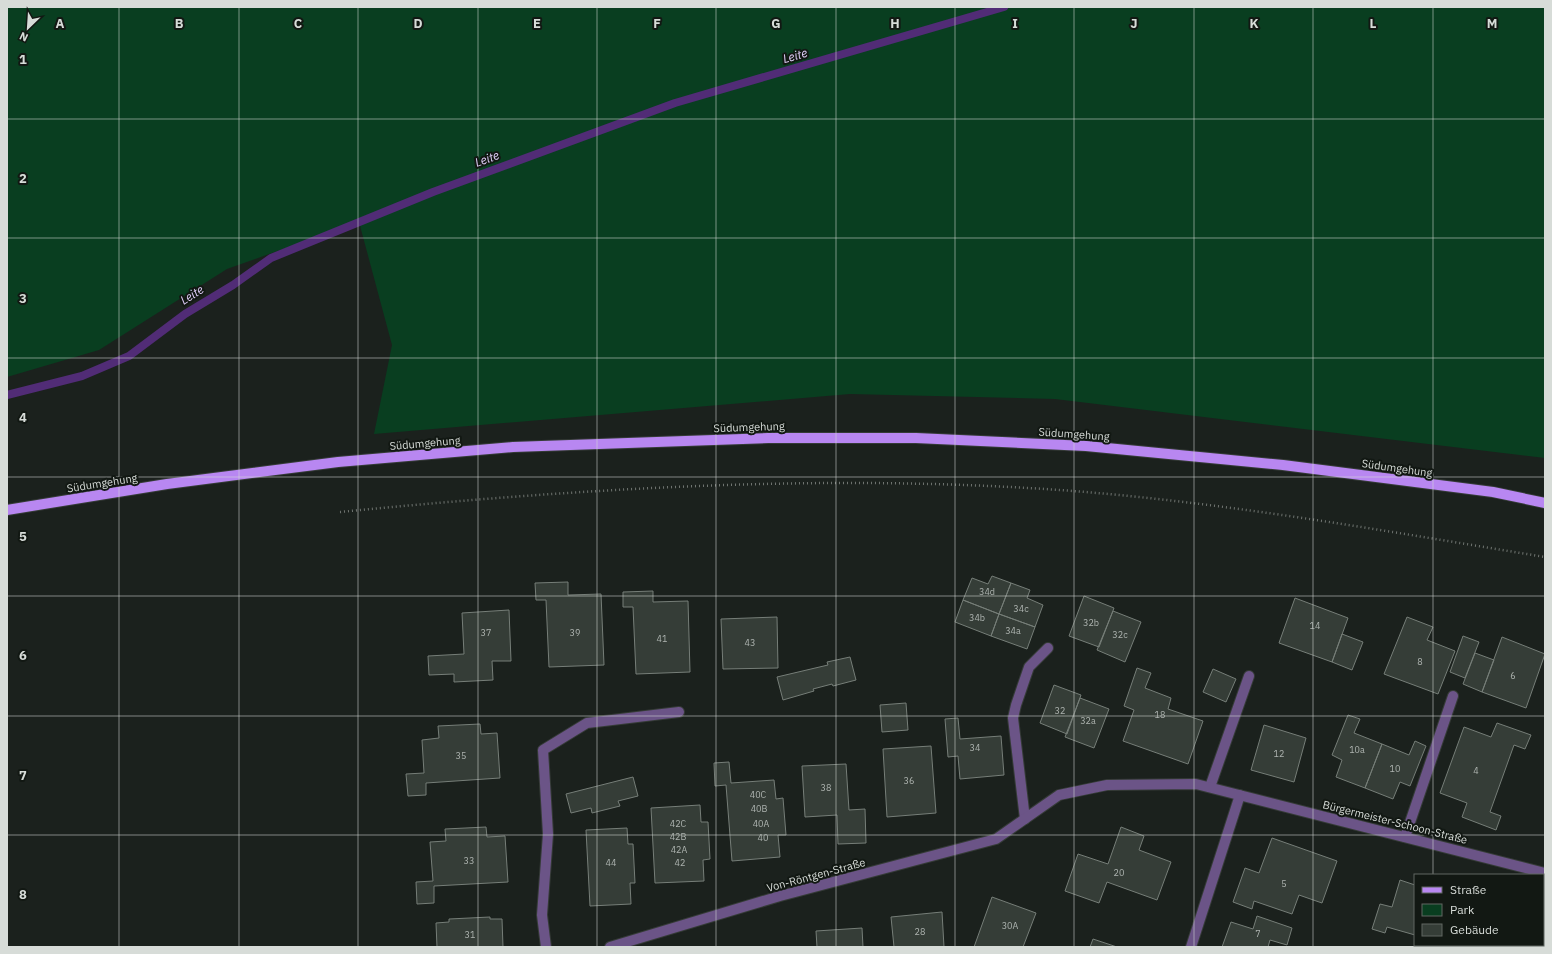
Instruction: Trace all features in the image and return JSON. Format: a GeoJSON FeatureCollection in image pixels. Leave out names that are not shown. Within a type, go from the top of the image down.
{"type":"FeatureCollection","features":[{"type":"Feature","properties":{"kind":"main road","name":"Südumgehung"},"geometry":{"type":"LineString","coordinates":[[7,510],[167,484],[338,462],[513,447],[768,438],[916,438],[1086,446],[1282,465],[1493,492],[1545,503]]}},
{"type":"Feature","properties":{"kind":"street"},"geometry":{"type":"LineString","coordinates":[[1025,819],[1013,718],[1029,667],[1048,648]]}},
{"type":"Feature","properties":{"kind":"street"},"geometry":{"type":"LineString","coordinates":[[1210,787],[1249,676]]}},
{"type":"Feature","properties":{"kind":"street"},"geometry":{"type":"LineString","coordinates":[[1405,837],[1453,696]]}},
{"type":"Feature","properties":{"kind":"street"},"geometry":{"type":"LineString","coordinates":[[546,947],[542,915],[548,834],[543,750],[587,723],[679,712]]}},
{"type":"Feature","properties":{"kind":"street","name":"Bürgermeister-Schoon-Straße"},"geometry":{"type":"LineString","coordinates":[[1058,795],[1107,785],[1196,784],[1545,873]]}},
{"type":"Feature","properties":{"kind":"street","name":"Von-Röntgen-Straße"},"geometry":{"type":"LineString","coordinates":[[610,947],[780,896],[996,839],[1058,795]]}},
{"type":"Feature","properties":{"kind":"street"},"geometry":{"type":"LineString","coordinates":[[1191,947],[1240,795]]}},
{"type":"Feature","properties":{"kind":"path"},"geometry":{"type":"LineString","coordinates":[[340,512],[540,494],[641,488],[770,484],[962,485],[1106,494],[1236,508],[1545,557]]}},
{"type":"Feature","properties":{"kind":"shaded area"},"geometry":{"type":"Polygon","coordinates":[[[1545,896],[1545,947],[1510,947],[1544,946],[1545,896]]]}},
{"type":"Feature","properties":{"kind":"green space"},"geometry":{"type":"Polygon","coordinates":[[[7,7],[1545,7],[1545,458],[1055,399],[850,394],[374,434],[392,345],[359,222],[227,269],[99,350],[7,377],[7,7]]]}},
{"type":"Feature","properties":{"kind":"building"},"geometry":{"type":"Polygon","coordinates":[[[992,576],[1011,583],[999,614],[963,600],[972,578],[988,584],[992,576]]]}},
{"type":"Feature","properties":{"kind":"building"},"geometry":{"type":"Polygon","coordinates":[[[568,582],[568,595],[601,594],[604,665],[549,667],[546,600],[536,600],[535,583],[568,582]]]}},
{"type":"Feature","properties":{"kind":"building"},"geometry":{"type":"Polygon","coordinates":[[[1011,583],[1030,590],[1027,598],[1043,605],[1035,627],[999,614],[1011,583]]]}},
{"type":"Feature","properties":{"kind":"building"},"geometry":{"type":"Polygon","coordinates":[[[653,591],[653,602],[688,601],[690,672],[636,674],[633,607],[623,607],[623,592],[653,591]]]}},
{"type":"Feature","properties":{"kind":"building"},"geometry":{"type":"Polygon","coordinates":[[[1084,596],[1114,608],[1099,647],[1069,636],[1084,596]]]}},
{"type":"Feature","properties":{"kind":"building"},"geometry":{"type":"Polygon","coordinates":[[[1295,598],[1348,618],[1332,662],[1279,643],[1295,598]]]}},
{"type":"Feature","properties":{"kind":"building"},"geometry":{"type":"Polygon","coordinates":[[[963,600],[999,614],[991,636],[955,622],[963,600]]]}},
{"type":"Feature","properties":{"kind":"building"},"geometry":{"type":"Polygon","coordinates":[[[509,610],[511,661],[492,661],[493,680],[454,682],[454,674],[429,675],[428,656],[464,654],[462,613],[509,610]]]}},
{"type":"Feature","properties":{"kind":"building"},"geometry":{"type":"Polygon","coordinates":[[[1113,611],[1141,622],[1125,662],[1097,650],[1113,611]]]}},
{"type":"Feature","properties":{"kind":"building"},"geometry":{"type":"Polygon","coordinates":[[[999,614],[1035,627],[1027,649],[991,636],[999,614]]]}},
{"type":"Feature","properties":{"kind":"building"},"geometry":{"type":"Polygon","coordinates":[[[777,617],[778,668],[723,669],[721,619],[777,617]]]}},
{"type":"Feature","properties":{"kind":"building"},"geometry":{"type":"Polygon","coordinates":[[[1407,617],[1433,627],[1427,640],[1455,651],[1438,694],[1384,674],[1407,617]]]}},
{"type":"Feature","properties":{"kind":"building"},"geometry":{"type":"Polygon","coordinates":[[[1342,634],[1363,642],[1352,670],[1332,662],[1342,634]]]}},
{"type":"Feature","properties":{"kind":"building"},"geometry":{"type":"Polygon","coordinates":[[[1463,636],[1479,642],[1465,678],[1450,672],[1463,636]]]}},
{"type":"Feature","properties":{"kind":"building"},"geometry":{"type":"Polygon","coordinates":[[[1502,637],[1545,654],[1526,708],[1482,692],[1502,637]]]}},
{"type":"Feature","properties":{"kind":"building"},"geometry":{"type":"Polygon","coordinates":[[[1475,653],[1494,660],[1482,692],[1463,684],[1475,653]]]}},
{"type":"Feature","properties":{"kind":"building"},"geometry":{"type":"Polygon","coordinates":[[[850,657],[856,680],[813,689],[814,691],[783,700],[777,677],[828,665],[827,662],[850,657]]]}},
{"type":"Feature","properties":{"kind":"building"},"geometry":{"type":"Polygon","coordinates":[[[1137,668],[1151,673],[1145,688],[1171,698],[1168,709],[1203,721],[1188,764],[1123,741],[1134,710],[1124,706],[1137,668]]]}},
{"type":"Feature","properties":{"kind":"building"},"geometry":{"type":"Polygon","coordinates":[[[1213,669],[1236,679],[1226,702],[1203,692],[1213,669]]]}},
{"type":"Feature","properties":{"kind":"building"},"geometry":{"type":"Polygon","coordinates":[[[1054,685],[1081,695],[1067,734],[1040,723],[1054,685]]]}},
{"type":"Feature","properties":{"kind":"building"},"geometry":{"type":"Polygon","coordinates":[[[1080,698],[1109,709],[1094,748],[1065,737],[1080,698]]]}},
{"type":"Feature","properties":{"kind":"building"},"geometry":{"type":"Polygon","coordinates":[[[906,703],[908,730],[882,732],[880,705],[906,703]]]}},
{"type":"Feature","properties":{"kind":"building"},"geometry":{"type":"Polygon","coordinates":[[[1348,715],[1360,719],[1354,733],[1382,744],[1365,788],[1336,777],[1342,760],[1332,755],[1348,715]]]}},
{"type":"Feature","properties":{"kind":"building"},"geometry":{"type":"Polygon","coordinates":[[[958,718],[960,739],[1001,736],[1004,775],[960,779],[958,756],[948,757],[945,719],[958,718]]]}},
{"type":"Feature","properties":{"kind":"building"},"geometry":{"type":"Polygon","coordinates":[[[1497,723],[1531,735],[1525,749],[1514,745],[1490,812],[1501,816],[1496,830],[1462,817],[1467,803],[1440,793],[1464,727],[1491,737],[1497,723]]]}},
{"type":"Feature","properties":{"kind":"building"},"geometry":{"type":"Polygon","coordinates":[[[480,724],[481,734],[497,733],[500,778],[426,783],[426,795],[408,796],[406,774],[424,773],[422,740],[439,738],[438,726],[480,724]]]}},
{"type":"Feature","properties":{"kind":"building"},"geometry":{"type":"Polygon","coordinates":[[[1264,725],[1306,738],[1294,782],[1251,770],[1264,725]]]}},
{"type":"Feature","properties":{"kind":"building"},"geometry":{"type":"Polygon","coordinates":[[[1415,741],[1426,746],[1410,786],[1400,782],[1393,799],[1365,788],[1382,744],[1409,755],[1415,741]]]}},
{"type":"Feature","properties":{"kind":"building"},"geometry":{"type":"Polygon","coordinates":[[[931,746],[936,813],[887,817],[883,749],[931,746]]]}},
{"type":"Feature","properties":{"kind":"building"},"geometry":{"type":"Polygon","coordinates":[[[729,762],[731,783],[774,780],[776,799],[783,798],[786,835],[778,835],[780,857],[732,861],[726,785],[715,786],[714,763],[729,762]]]}},
{"type":"Feature","properties":{"kind":"building"},"geometry":{"type":"Polygon","coordinates":[[[846,764],[849,810],[865,809],[866,843],[838,844],[837,815],[805,817],[802,766],[846,764]]]}},
{"type":"Feature","properties":{"kind":"building"},"geometry":{"type":"Polygon","coordinates":[[[633,777],[638,796],[618,801],[620,806],[592,813],[591,808],[571,813],[566,794],[633,777]]]}},
{"type":"Feature","properties":{"kind":"building"},"geometry":{"type":"Polygon","coordinates":[[[700,805],[701,822],[708,822],[710,859],[703,860],[704,881],[655,883],[651,808],[700,805]]]}},
{"type":"Feature","properties":{"kind":"building"},"geometry":{"type":"Polygon","coordinates":[[[486,827],[487,837],[505,836],[508,882],[434,886],[434,903],[417,904],[416,882],[433,881],[430,842],[446,841],[445,829],[486,827]]]}},
{"type":"Feature","properties":{"kind":"building"},"geometry":{"type":"Polygon","coordinates":[[[1121,827],[1144,836],[1139,850],[1171,862],[1157,900],[1107,882],[1099,903],[1065,891],[1078,854],[1108,864],[1121,827]]]}},
{"type":"Feature","properties":{"kind":"building"},"geometry":{"type":"Polygon","coordinates":[[[627,828],[628,844],[633,844],[635,883],[630,883],[631,904],[590,906],[586,830],[627,828]]]}},
{"type":"Feature","properties":{"kind":"building"},"geometry":{"type":"Polygon","coordinates":[[[1272,838],[1337,861],[1322,903],[1299,895],[1292,914],[1254,901],[1252,909],[1233,902],[1245,868],[1259,873],[1272,838]]]}},
{"type":"Feature","properties":{"kind":"building"},"geometry":{"type":"Polygon","coordinates":[[[1400,880],[1414,885],[1414,935],[1387,927],[1385,933],[1372,929],[1380,904],[1392,907],[1400,880]]]}},
{"type":"Feature","properties":{"kind":"building"},"geometry":{"type":"Polygon","coordinates":[[[992,897],[1036,913],[1023,947],[974,947],[992,897]]]}},
{"type":"Feature","properties":{"kind":"building"},"geometry":{"type":"Polygon","coordinates":[[[942,912],[944,947],[894,947],[891,917],[942,912]]]}},
{"type":"Feature","properties":{"kind":"building"},"geometry":{"type":"Polygon","coordinates":[[[1257,916],[1292,928],[1287,945],[1270,940],[1268,947],[1222,947],[1231,922],[1253,929],[1257,916]]]}},
{"type":"Feature","properties":{"kind":"building"},"geometry":{"type":"Polygon","coordinates":[[[490,917],[490,919],[502,919],[503,947],[437,947],[436,923],[449,922],[449,919],[490,917]]]}},
{"type":"Feature","properties":{"kind":"building"},"geometry":{"type":"Polygon","coordinates":[[[862,928],[863,947],[817,947],[816,931],[862,928]]]}},
{"type":"Feature","properties":{"kind":"building"},"geometry":{"type":"Polygon","coordinates":[[[1093,939],[1117,947],[1090,947],[1093,939]]]}},
{"type":"Feature","properties":{"kind":"building"},"geometry":{"type":"Polygon","coordinates":[[[1450,946],[1489,946],[1489,947],[1450,946]]]}},
{"type":"Feature","properties":{"kind":"waterway","name":"Leite"},"geometry":{"type":"LineString","coordinates":[[7,395],[82,376],[129,356],[185,314],[233,285],[271,258],[433,192],[675,103],[1004,7]]}}]}
